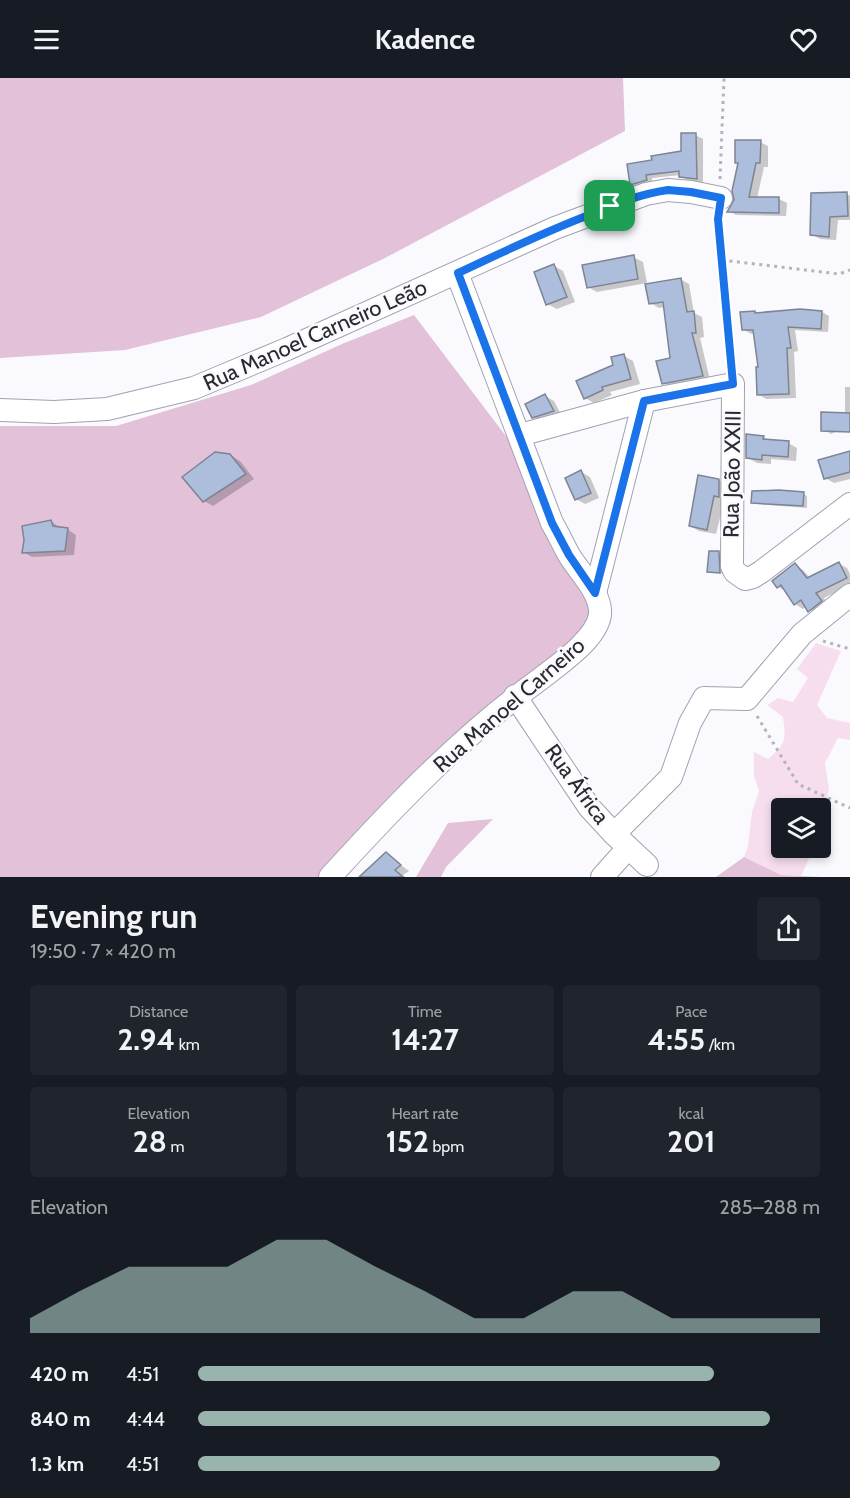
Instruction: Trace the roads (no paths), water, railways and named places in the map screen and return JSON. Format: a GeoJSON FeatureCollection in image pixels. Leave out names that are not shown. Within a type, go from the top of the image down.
{"type":"FeatureCollection","features":[{"type":"Feature","properties":{"kind":"street","name":"Rua Manoel Carneiro Leão"},"geometry":{"type":"LineString","coordinates":[[0,410],[54,412],[107,409],[194,388],[458,273],[555,228],[646,194],[668,190],[721,198]]}},
{"type":"Feature","properties":{"kind":"street","name":"Rua Manoel Carneiro"},"geometry":{"type":"LineString","coordinates":[[330,877],[429,774],[515,696],[556,667],[589,637],[598,624],[600,611],[595,593],[569,555],[552,523],[458,273]]}},
{"type":"Feature","properties":{"kind":"street","name":"Rua João XXIII"},"geometry":{"type":"LineString","coordinates":[[644,401],[733,384],[732,555],[735,572],[745,579],[753,577],[850,504]]}},
{"type":"Feature","properties":{"kind":"street"},"geometry":{"type":"LineString","coordinates":[[520,435],[644,401],[595,593]]}},
{"type":"Feature","properties":{"kind":"street"},"geometry":{"type":"LineString","coordinates":[[602,877],[621,841],[671,777],[690,723],[704,698],[747,699],[802,634],[850,595]]}},
{"type":"Feature","properties":{"kind":"street","name":"Rua África"},"geometry":{"type":"LineString","coordinates":[[515,696],[589,807],[646,865]]}}]}
